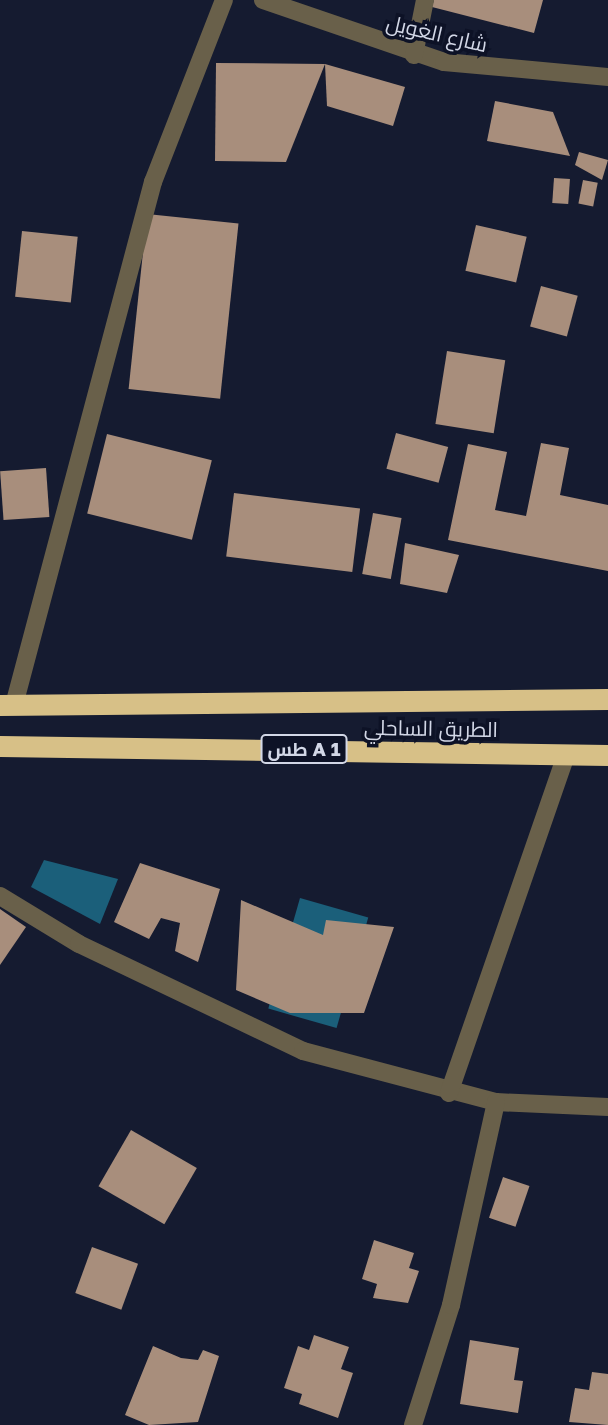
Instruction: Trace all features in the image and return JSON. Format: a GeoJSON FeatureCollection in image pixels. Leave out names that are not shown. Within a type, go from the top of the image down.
{"type":"FeatureCollection","features":[{"type":"Feature","properties":{"kind":"highway","name":"الطريق الساحلي"},"geometry":{"type":"LineString","coordinates":[[7,705],[608,699]]}},
{"type":"Feature","properties":{"kind":"highway","name":"الطريق الساحلي"},"geometry":{"type":"LineString","coordinates":[[0,746],[608,755]]}},
{"type":"Feature","properties":{"kind":"street"},"geometry":{"type":"LineString","coordinates":[[7,705],[153,182],[224,0]]}},
{"type":"Feature","properties":{"kind":"street","name":"شارع الغويل"},"geometry":{"type":"LineString","coordinates":[[263,0],[414,55],[507,72],[608,77]]}},
{"type":"Feature","properties":{"kind":"street"},"geometry":{"type":"LineString","coordinates":[[414,55],[425,0]]}},
{"type":"Feature","properties":{"kind":"street"},"geometry":{"type":"LineString","coordinates":[[449,1093],[566,755]]}},
{"type":"Feature","properties":{"kind":"street"},"geometry":{"type":"LineString","coordinates":[[0,896],[79,944],[303,1051],[449,1093],[496,1102],[608,1107]]}},
{"type":"Feature","properties":{"kind":"street"},"geometry":{"type":"LineString","coordinates":[[413,1425],[451,1305],[496,1102]]}},
{"type":"Feature","properties":{"kind":"water"},"geometry":{"type":"Polygon","coordinates":[[[44,860],[118,879],[100,924],[31,887],[44,860]]]}},
{"type":"Feature","properties":{"kind":"water"},"geometry":{"type":"Polygon","coordinates":[[[300,898],[368,918],[337,1028],[268,1009],[300,898]]]}},
{"type":"Feature","properties":{"kind":"building"},"geometry":{"type":"Polygon","coordinates":[[[434,0],[543,0],[534,33],[432,7],[434,0]]]}},
{"type":"Feature","properties":{"kind":"building"},"geometry":{"type":"Polygon","coordinates":[[[216,63],[325,64],[286,162],[215,161],[216,63]]]}},
{"type":"Feature","properties":{"kind":"building"},"geometry":{"type":"Polygon","coordinates":[[[325,64],[405,87],[393,126],[327,106],[325,64]]]}},
{"type":"Feature","properties":{"kind":"building"},"geometry":{"type":"Polygon","coordinates":[[[495,101],[553,112],[570,156],[487,141],[495,101]]]}},
{"type":"Feature","properties":{"kind":"building"},"geometry":{"type":"Polygon","coordinates":[[[579,152],[608,160],[602,180],[575,165],[579,152]]]}},
{"type":"Feature","properties":{"kind":"building"},"geometry":{"type":"Polygon","coordinates":[[[554,178],[570,179],[568,204],[552,203],[554,178]]]}},
{"type":"Feature","properties":{"kind":"building"},"geometry":{"type":"Polygon","coordinates":[[[583,180],[598,183],[593,206],[578,204],[583,180]]]}},
{"type":"Feature","properties":{"kind":"building"},"geometry":{"type":"Polygon","coordinates":[[[147,214],[238,224],[220,399],[129,389],[147,214]]]}},
{"type":"Feature","properties":{"kind":"building"},"geometry":{"type":"Polygon","coordinates":[[[476,225],[527,237],[516,282],[465,271],[476,225]]]}},
{"type":"Feature","properties":{"kind":"building"},"geometry":{"type":"Polygon","coordinates":[[[22,231],[78,237],[71,302],[15,297],[22,231]]]}},
{"type":"Feature","properties":{"kind":"building"},"geometry":{"type":"Polygon","coordinates":[[[541,286],[578,296],[567,336],[530,327],[541,286]]]}},
{"type":"Feature","properties":{"kind":"building"},"geometry":{"type":"Polygon","coordinates":[[[447,351],[505,360],[494,433],[435,424],[447,351]]]}},
{"type":"Feature","properties":{"kind":"building"},"geometry":{"type":"Polygon","coordinates":[[[396,433],[448,447],[439,483],[386,469],[396,433]]]}},
{"type":"Feature","properties":{"kind":"building"},"geometry":{"type":"Polygon","coordinates":[[[107,434],[212,460],[192,540],[87,514],[107,434]]]}},
{"type":"Feature","properties":{"kind":"building"},"geometry":{"type":"Polygon","coordinates":[[[541,443],[569,448],[560,495],[608,505],[608,571],[448,540],[468,444],[507,452],[495,510],[526,516],[541,443]]]}},
{"type":"Feature","properties":{"kind":"building"},"geometry":{"type":"Polygon","coordinates":[[[46,468],[49,517],[4,520],[0,471],[46,468]]]}},
{"type":"Feature","properties":{"kind":"building"},"geometry":{"type":"Polygon","coordinates":[[[234,493],[360,508],[352,572],[226,557],[234,493]]]}},
{"type":"Feature","properties":{"kind":"building"},"geometry":{"type":"Polygon","coordinates":[[[373,513],[402,518],[391,579],[362,574],[373,513]]]}},
{"type":"Feature","properties":{"kind":"building"},"geometry":{"type":"Polygon","coordinates":[[[405,543],[459,555],[447,593],[400,584],[405,543]]]}},
{"type":"Feature","properties":{"kind":"building"},"geometry":{"type":"Polygon","coordinates":[[[140,863],[220,889],[198,962],[175,951],[180,923],[161,918],[149,939],[114,922],[140,863]]]}},
{"type":"Feature","properties":{"kind":"building"},"geometry":{"type":"Polygon","coordinates":[[[241,900],[323,935],[326,920],[394,927],[364,1013],[290,1013],[236,990],[241,900]]]}},
{"type":"Feature","properties":{"kind":"building"},"geometry":{"type":"Polygon","coordinates":[[[0,909],[26,927],[0,965],[0,909]]]}},
{"type":"Feature","properties":{"kind":"building"},"geometry":{"type":"Polygon","coordinates":[[[131,1130],[197,1168],[164,1224],[98,1186],[131,1130]]]}},
{"type":"Feature","properties":{"kind":"building"},"geometry":{"type":"Polygon","coordinates":[[[503,1177],[529,1186],[515,1227],[489,1218],[503,1177]]]}},
{"type":"Feature","properties":{"kind":"building"},"geometry":{"type":"Polygon","coordinates":[[[374,1240],[414,1253],[409,1268],[419,1271],[408,1303],[373,1298],[377,1284],[362,1279],[374,1240]]]}},
{"type":"Feature","properties":{"kind":"building"},"geometry":{"type":"Polygon","coordinates":[[[92,1247],[138,1264],[121,1310],[75,1293],[92,1247]]]}},
{"type":"Feature","properties":{"kind":"building"},"geometry":{"type":"Polygon","coordinates":[[[314,1335],[349,1347],[341,1369],[353,1373],[338,1418],[299,1404],[302,1394],[284,1388],[298,1346],[309,1350],[314,1335]]]}},
{"type":"Feature","properties":{"kind":"building"},"geometry":{"type":"Polygon","coordinates":[[[470,1340],[519,1348],[514,1380],[523,1381],[518,1413],[460,1404],[470,1340]]]}},
{"type":"Feature","properties":{"kind":"building"},"geometry":{"type":"Polygon","coordinates":[[[153,1346],[181,1358],[198,1360],[203,1350],[219,1356],[198,1422],[149,1425],[125,1415],[153,1346]]]}},
{"type":"Feature","properties":{"kind":"building"},"geometry":{"type":"Polygon","coordinates":[[[592,1372],[608,1374],[608,1425],[569,1422],[575,1388],[589,1390],[592,1372]]]}}]}
